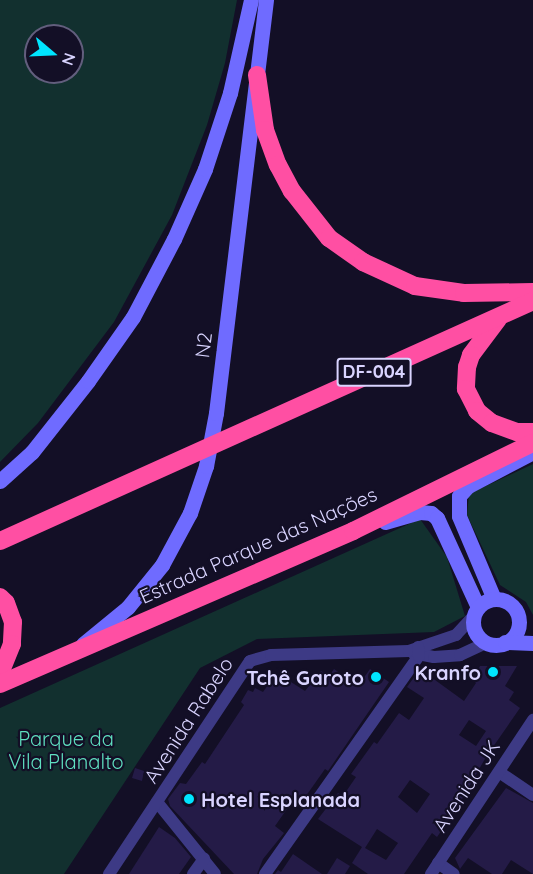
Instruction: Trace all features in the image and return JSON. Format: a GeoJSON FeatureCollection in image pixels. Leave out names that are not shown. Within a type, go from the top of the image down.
{"type":"FeatureCollection","features":[{"type":"Feature","properties":{"kind":"highway"},"geometry":{"type":"LineString","coordinates":[[257,75],[265,130],[278,165],[292,191],[329,238],[363,262],[415,286],[464,293],[533,292]]}},
{"type":"Feature","properties":{"kind":"highway","name":"DF-004"},"geometry":{"type":"LineString","coordinates":[[0,541],[533,301]]}},
{"type":"Feature","properties":{"kind":"highway"},"geometry":{"type":"LineString","coordinates":[[502,315],[476,345],[471,355],[467,367],[466,389],[477,411],[492,423],[517,432],[533,432]]}},
{"type":"Feature","properties":{"kind":"highway","name":"Estrada Parque das Nações"},"geometry":{"type":"LineString","coordinates":[[0,684],[353,531],[533,443]]}},
{"type":"Feature","properties":{"kind":"highway"},"geometry":{"type":"LineString","coordinates":[[0,597],[6,603],[13,621],[12,644],[0,673]]}},
{"type":"Feature","properties":{"kind":"main road"},"geometry":{"type":"LineString","coordinates":[[0,481],[32,452],[94,372],[133,317],[174,239],[205,169],[230,93],[251,0]]}},
{"type":"Feature","properties":{"kind":"main road","name":"N2"},"geometry":{"type":"LineString","coordinates":[[76,650],[128,607],[162,565],[190,513],[206,466],[216,413],[266,0]]}},
{"type":"Feature","properties":{"kind":"main road"},"geometry":{"type":"LineString","coordinates":[[494,599],[459,516],[459,496],[468,486],[533,452]]}},
{"type":"Feature","properties":{"kind":"main road"},"geometry":{"type":"LineString","coordinates":[[353,531],[416,512],[431,513],[440,522],[476,612],[475,632],[486,642],[533,643]]}},
{"type":"Feature","properties":{"kind":"main road"},"geometry":{"type":"LineString","coordinates":[[476,612],[494,599],[505,601],[516,612],[533,622]]}},
{"type":"Feature","properties":{"kind":"main road"},"geometry":{"type":"LineString","coordinates":[[505,642],[517,629],[516,612]]}},
{"type":"Feature","properties":{"kind":"street"},"geometry":{"type":"LineString","coordinates":[[265,874],[415,651],[456,635],[476,612]]}},
{"type":"Feature","properties":{"kind":"street"},"geometry":{"type":"LineString","coordinates":[[415,651],[434,657],[460,655],[486,642]]}},
{"type":"Feature","properties":{"kind":"street","name":"Avenida Rabelo"},"geometry":{"type":"LineString","coordinates":[[109,874],[250,661],[271,655],[415,651]]}},
{"type":"Feature","properties":{"kind":"street","name":"Avenida JK"},"geometry":{"type":"LineString","coordinates":[[435,869],[533,720]]}},
{"type":"Feature","properties":{"kind":"street"},"geometry":{"type":"LineString","coordinates":[[499,772],[533,795]]}},
{"type":"Feature","properties":{"kind":"street"},"geometry":{"type":"LineString","coordinates":[[158,802],[215,874]]}},
{"type":"Feature","properties":{"kind":"street"},"geometry":{"type":"LineString","coordinates":[[194,874],[204,859]]}},
{"type":"Feature","properties":{"kind":"street"},"geometry":{"type":"LineString","coordinates":[[435,869],[454,874]]}},
{"type":"Feature","properties":{"kind":"green space"},"geometry":{"type":"Polygon","coordinates":[[[0,0],[237,0],[225,63],[207,125],[172,215],[114,322],[38,423],[0,462],[0,0]]]}},
{"type":"Feature","properties":{"kind":"green space"},"geometry":{"type":"Polygon","coordinates":[[[533,464],[533,615],[526,602],[500,585],[467,515],[469,494],[533,464]]]}},
{"type":"Feature","properties":{"kind":"green space","name":"Parque da Vila Planalto"},"geometry":{"type":"Polygon","coordinates":[[[420,519],[447,557],[465,616],[434,632],[257,639],[200,668],[64,874],[0,874],[0,708],[420,519]]]}},
{"type":"Feature","properties":{"kind":"building"},"geometry":{"type":"Polygon","coordinates":[[[480,666],[517,666],[505,686],[514,692],[509,700],[520,708],[486,757],[457,808],[437,837],[432,833],[404,874],[368,874],[352,863],[362,847],[318,819],[338,793],[343,796],[356,777],[351,774],[374,742],[377,744],[399,713],[409,720],[424,698],[407,687],[415,676],[419,679],[424,672],[464,701],[476,683],[473,680],[480,666]],[[469,720],[459,735],[476,746],[486,731],[469,720]],[[410,780],[398,797],[417,813],[430,794],[410,780]],[[377,829],[365,848],[386,860],[398,843],[377,829]]]}},
{"type":"Feature","properties":{"kind":"building"},"geometry":{"type":"Polygon","coordinates":[[[334,669],[358,686],[370,669],[389,682],[328,771],[325,769],[301,803],[294,799],[275,826],[284,833],[263,859],[257,874],[234,874],[170,806],[168,799],[180,783],[186,784],[202,762],[205,764],[244,705],[241,702],[248,690],[253,692],[255,688],[263,692],[270,682],[273,684],[280,675],[305,691],[321,671],[329,676],[334,669]]]}},
{"type":"Feature","properties":{"kind":"building"},"geometry":{"type":"Polygon","coordinates":[[[135,768],[144,771],[142,781],[132,778],[135,768]]]}},
{"type":"Feature","properties":{"kind":"building"},"geometry":{"type":"Polygon","coordinates":[[[506,788],[533,803],[533,874],[511,860],[502,874],[492,874],[468,858],[460,869],[455,858],[506,788]]]}},
{"type":"Feature","properties":{"kind":"building"},"geometry":{"type":"Polygon","coordinates":[[[159,827],[175,838],[191,857],[179,874],[129,874],[159,827]]]}},
{"type":"Feature","properties":{"kind":"building"},"geometry":{"type":"Polygon","coordinates":[[[293,854],[322,874],[275,874],[278,870],[281,872],[293,854]]]}},
{"type":"Feature","properties":{"kind":"building"},"geometry":{"type":"Polygon","coordinates":[[[337,858],[350,866],[345,874],[327,874],[337,858]]]}},
{"type":"Feature","properties":{"kind":"place","name":"Kranfo"},"geometry":{"type":"Point","coordinates":[493,672]}},
{"type":"Feature","properties":{"kind":"place","name":"Tchê Garoto"},"geometry":{"type":"Point","coordinates":[376,677]}},
{"type":"Feature","properties":{"kind":"place","name":"Hotel Esplanada"},"geometry":{"type":"Point","coordinates":[189,799]}}]}
